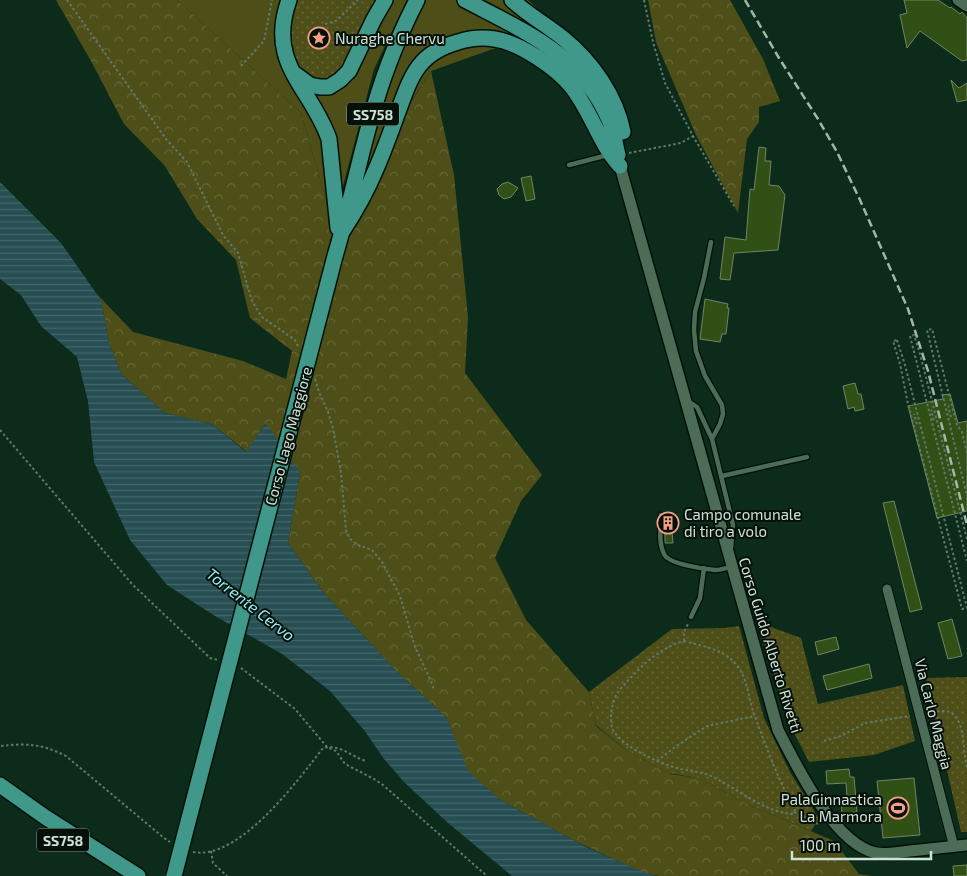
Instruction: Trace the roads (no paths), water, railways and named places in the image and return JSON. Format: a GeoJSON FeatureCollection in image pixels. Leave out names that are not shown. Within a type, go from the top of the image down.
{"type":"FeatureCollection","features":[{"type":"Feature","properties":{"kind":"highway"},"geometry":{"type":"LineString","coordinates":[[289,0],[282,34],[285,53],[291,71],[325,128],[329,140],[337,204],[338,243]]}},
{"type":"Feature","properties":{"kind":"highway"},"geometry":{"type":"LineString","coordinates":[[291,71],[310,85],[320,88],[329,87],[340,80],[348,71],[385,0]]}},
{"type":"Feature","properties":{"kind":"highway","name":"Corso Lago Maggiore"},"geometry":{"type":"LineString","coordinates":[[174,876],[338,243],[372,119],[388,65],[404,25],[417,0]]}},
{"type":"Feature","properties":{"kind":"highway"},"geometry":{"type":"LineString","coordinates":[[465,0],[544,42],[582,76],[598,99],[610,123],[624,160]]}},
{"type":"Feature","properties":{"kind":"highway"},"geometry":{"type":"LineString","coordinates":[[512,0],[523,11],[563,38],[584,56],[598,76],[612,100],[622,128],[624,160]]}},
{"type":"Feature","properties":{"kind":"highway"},"geometry":{"type":"LineString","coordinates":[[338,243],[377,168],[410,78],[424,60],[435,51],[462,40],[488,38],[507,41],[545,63],[571,85],[603,139],[609,154],[624,160]]}},
{"type":"Feature","properties":{"kind":"highway"},"geometry":{"type":"LineString","coordinates":[[3,793],[46,817],[138,876]]}},
{"type":"Feature","properties":{"kind":"highway","name":"SS758"},"geometry":{"type":"LineString","coordinates":[[3,793],[120,876]]}},
{"type":"Feature","properties":{"kind":"main road"},"geometry":{"type":"LineString","coordinates":[[958,0],[967,6]]}},
{"type":"Feature","properties":{"kind":"main road","name":"Corso Guido Alberto Rivetti"},"geometry":{"type":"LineString","coordinates":[[624,160],[686,399],[778,730],[801,775],[816,798],[840,829],[861,847],[876,853],[967,845]]}},
{"type":"Feature","properties":{"kind":"street","name":"Via Carlo Maggia"},"geometry":{"type":"LineString","coordinates":[[887,589],[954,847]]}},
{"type":"Feature","properties":{"kind":"lane"},"geometry":{"type":"LineString","coordinates":[[568,165],[609,154]]}},
{"type":"Feature","properties":{"kind":"lane"},"geometry":{"type":"LineString","coordinates":[[711,242],[695,312],[694,330],[696,351],[705,376],[722,405],[723,414],[712,439]]}},
{"type":"Feature","properties":{"kind":"lane"},"geometry":{"type":"LineString","coordinates":[[661,514],[660,544],[664,556],[671,561],[717,570],[731,563],[733,525],[712,439],[696,408],[686,399]]}},
{"type":"Feature","properties":{"kind":"lane"},"geometry":{"type":"LineString","coordinates":[[722,476],[807,457]]}},
{"type":"Feature","properties":{"kind":"lane"},"geometry":{"type":"LineString","coordinates":[[691,617],[700,598],[704,568]]}},
{"type":"Feature","properties":{"kind":"water","name":"Torrente Cervo"},"geometry":{"type":"Polygon","coordinates":[[[0,182],[61,243],[101,300],[109,343],[122,375],[165,413],[212,424],[246,452],[266,423],[300,472],[288,543],[323,592],[396,671],[446,717],[469,772],[502,801],[586,847],[656,876],[512,876],[448,823],[405,783],[384,759],[364,730],[330,691],[282,654],[215,616],[167,585],[130,540],[94,462],[88,401],[77,357],[41,326],[21,295],[0,279],[0,182]]]}},
{"type":"Feature","properties":{"kind":"railway"},"geometry":{"type":"LineString","coordinates":[[745,0],[837,152],[908,309],[928,371],[967,525]]}},
{"type":"Feature","properties":{"kind":"place","name":"Nuraghe Chervu"},"geometry":{"type":"Point","coordinates":[319,38]}},
{"type":"Feature","properties":{"kind":"place","name":"Campo comunale di tiro a volo"},"geometry":{"type":"Point","coordinates":[668,523]}},
{"type":"Feature","properties":{"kind":"place","name":"PalaGinnastica La Marmora"},"geometry":{"type":"Point","coordinates":[898,808]}}]}
